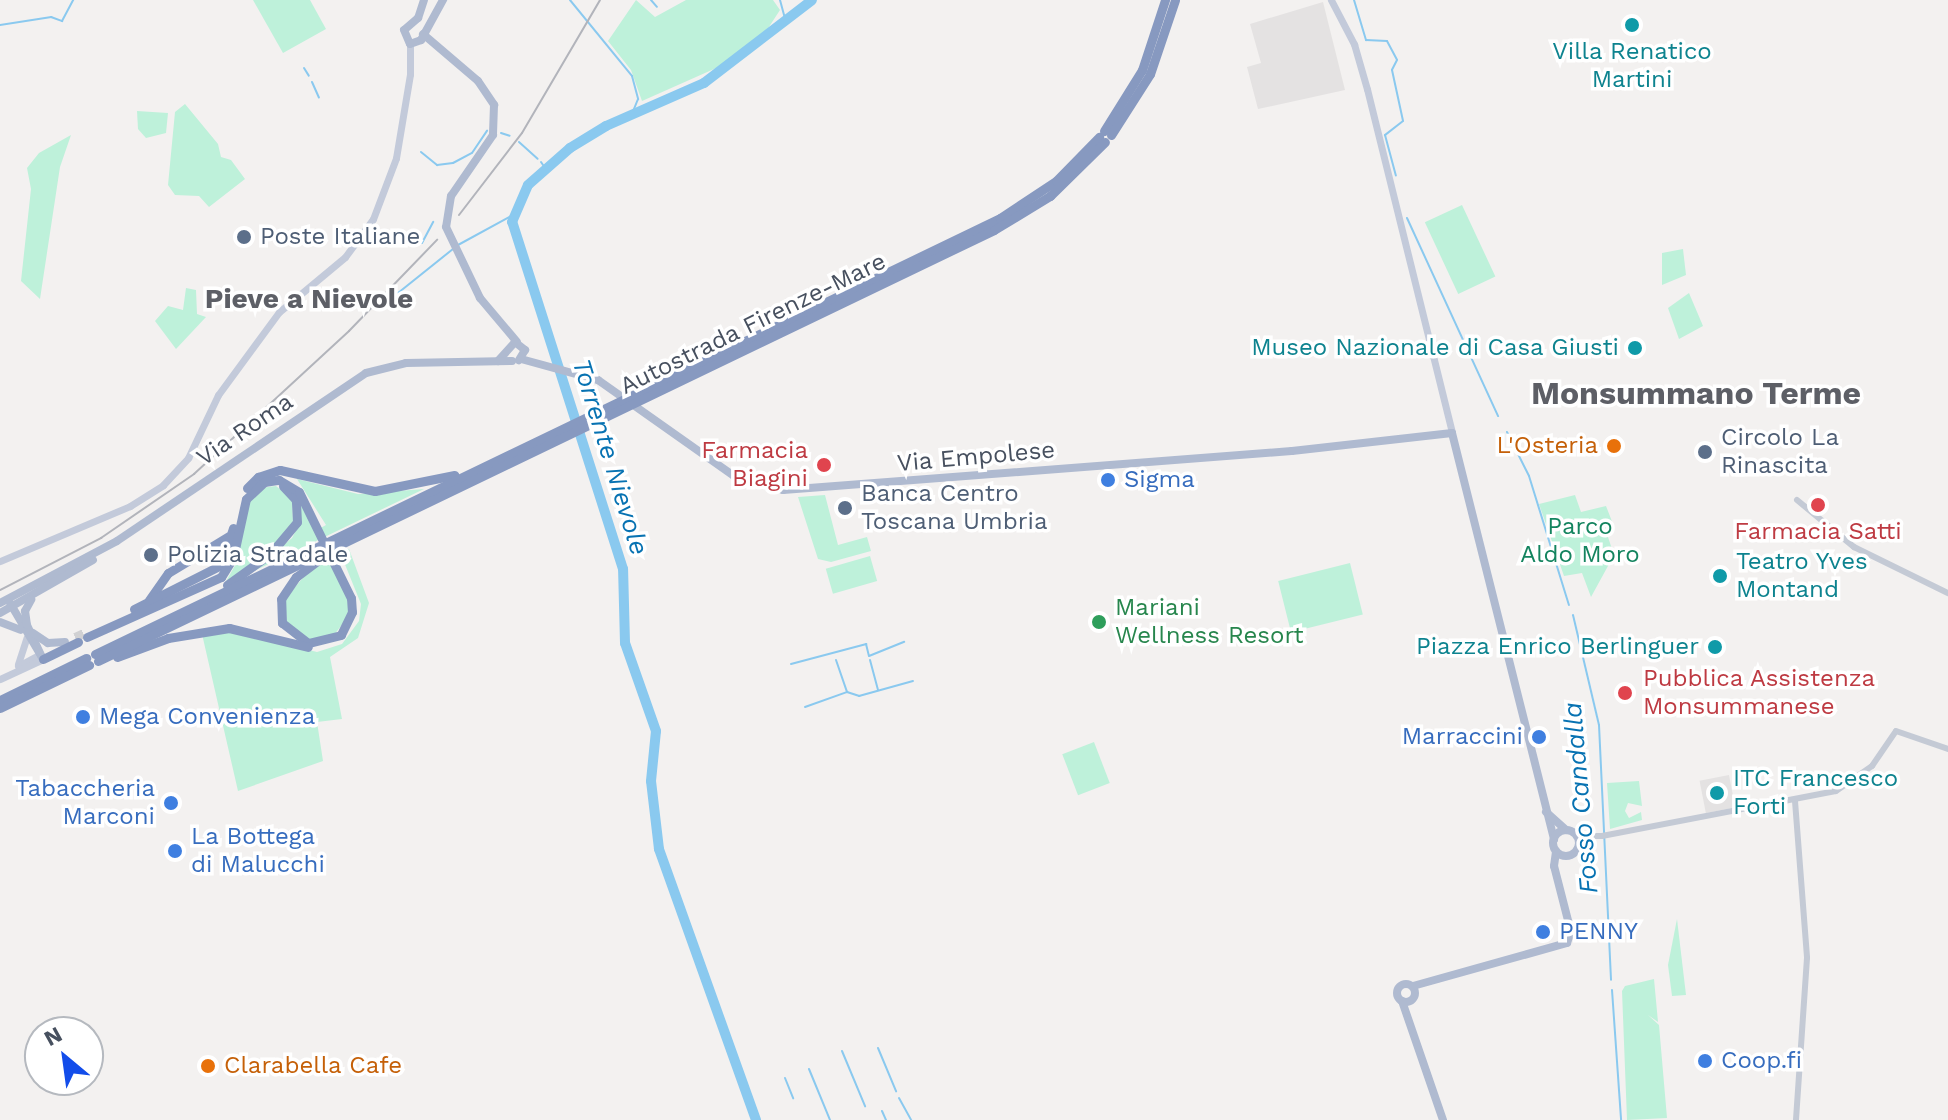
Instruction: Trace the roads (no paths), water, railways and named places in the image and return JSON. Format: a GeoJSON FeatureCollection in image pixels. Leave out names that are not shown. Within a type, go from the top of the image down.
{"type":"FeatureCollection","features":[{"type":"Feature","properties":{"kind":"highway","name":"Autostrada Firenze-Mare"},"geometry":{"type":"LineString","coordinates":[[1105,136],[1142,70],[1165,0]]}},
{"type":"Feature","properties":{"kind":"highway","name":"Autostrada Firenze-Mare"},"geometry":{"type":"LineString","coordinates":[[0,708],[429,501],[1000,218],[1056,181],[1105,136],[1150,74],[1175,0]]}},
{"type":"Feature","properties":{"kind":"highway","name":"Autostrada Firenze-Mare"},"geometry":{"type":"LineString","coordinates":[[0,700],[93,662],[201,603],[510,454],[552,438]]}},
{"type":"Feature","properties":{"kind":"highway"},"geometry":{"type":"LineString","coordinates":[[65,642],[81,637],[221,565],[246,489],[269,477],[287,470],[336,485],[383,491],[442,479],[510,454]]}},
{"type":"Feature","properties":{"kind":"highway"},"geometry":{"type":"LineString","coordinates":[[93,662],[168,638],[218,629],[329,647],[346,636],[358,612],[320,526],[298,484],[269,477]]}},
{"type":"Feature","properties":{"kind":"highway"},"geometry":{"type":"LineString","coordinates":[[201,603],[271,553],[297,522],[294,496],[269,477]]}},
{"type":"Feature","properties":{"kind":"highway"},"geometry":{"type":"LineString","coordinates":[[41,656],[221,577],[233,558],[246,499],[269,477]]}},
{"type":"Feature","properties":{"kind":"highway"},"geometry":{"type":"LineString","coordinates":[[339,566],[351,598],[348,625],[325,642],[298,638],[279,613],[281,599],[296,577],[429,501]]}},
{"type":"Feature","properties":{"kind":"highway"},"geometry":{"type":"LineString","coordinates":[[144,603],[168,573],[221,545],[232,534]]}},
{"type":"Feature","properties":{"kind":"main road"},"geometry":{"type":"LineString","coordinates":[[424,0],[418,18],[404,32],[414,43],[436,51]]}},
{"type":"Feature","properties":{"kind":"main road"},"geometry":{"type":"LineString","coordinates":[[1331,0],[1354,44],[1367,89],[1543,809],[1554,839],[1554,866],[1571,932],[1567,943],[1433,983],[1410,995],[1410,1022],[1443,1120]]}},
{"type":"Feature","properties":{"kind":"main road"},"geometry":{"type":"LineString","coordinates":[[0,561],[143,498],[177,471],[200,440],[218,395],[273,320],[350,251],[376,212],[396,158],[414,43],[423,34],[441,1]]}},
{"type":"Feature","properties":{"kind":"main road"},"geometry":{"type":"LineString","coordinates":[[423,34],[436,51],[484,88],[496,116],[491,141],[448,207],[450,242],[489,310],[517,342],[514,354]]}},
{"type":"Feature","properties":{"kind":"main road"},"geometry":{"type":"LineString","coordinates":[[505,330],[514,354]]}},
{"type":"Feature","properties":{"kind":"main road","name":"Via Empolese"},"geometry":{"type":"LineString","coordinates":[[406,363],[498,361],[514,354],[570,371],[608,385],[734,476],[783,490],[1276,453],[1452,433]]}},
{"type":"Feature","properties":{"kind":"main road","name":"Via Roma"},"geometry":{"type":"LineString","coordinates":[[0,613],[112,544],[352,381],[376,369],[406,363]]}},
{"type":"Feature","properties":{"kind":"main road","name":"Via Roma"},"geometry":{"type":"LineString","coordinates":[[0,603],[12,604],[36,595],[74,575],[112,544]]}},
{"type":"Feature","properties":{"kind":"main road"},"geometry":{"type":"LineString","coordinates":[[16,666],[27,631],[26,609],[36,595]]}},
{"type":"Feature","properties":{"kind":"main road"},"geometry":{"type":"LineString","coordinates":[[12,604],[41,656]]}},
{"type":"Feature","properties":{"kind":"main road"},"geometry":{"type":"LineString","coordinates":[[0,622],[27,631],[48,643],[65,642]]}},
{"type":"Feature","properties":{"kind":"main road"},"geometry":{"type":"LineString","coordinates":[[0,676],[65,642]]}},
{"type":"Feature","properties":{"kind":"main road"},"geometry":{"type":"LineString","coordinates":[[0,676],[41,656]]}},
{"type":"Feature","properties":{"kind":"main road"},"geometry":{"type":"LineString","coordinates":[[1543,809],[1576,836],[1574,851],[1560,870],[1562,894]]}},
{"type":"Feature","properties":{"kind":"main road"},"geometry":{"type":"LineString","coordinates":[[1554,839],[1566,830]]}},
{"type":"Feature","properties":{"kind":"main road"},"geometry":{"type":"LineString","coordinates":[[1556,851],[1574,851]]}},
{"type":"Feature","properties":{"kind":"street"},"geometry":{"type":"LineString","coordinates":[[1797,500],[1854,547],[1948,593]]}},
{"type":"Feature","properties":{"kind":"street"},"geometry":{"type":"LineString","coordinates":[[1576,836],[1594,838],[1795,801],[1848,785],[1872,766],[1896,731],[1948,749]]}},
{"type":"Feature","properties":{"kind":"street"},"geometry":{"type":"LineString","coordinates":[[1795,801],[1807,958],[1796,1120]]}},
{"type":"Feature","properties":{"kind":"street"},"geometry":{"type":"LineString","coordinates":[[1574,851],[1594,838]]}},
{"type":"Feature","properties":{"kind":"waterway"},"geometry":{"type":"LineString","coordinates":[[0,25],[51,17],[62,21],[73,0]]}},
{"type":"Feature","properties":{"kind":"waterway"},"geometry":{"type":"LineString","coordinates":[[570,0],[632,76],[638,99],[632,114]]}},
{"type":"Feature","properties":{"kind":"waterway"},"geometry":{"type":"LineString","coordinates":[[651,0],[657,7]]}},
{"type":"Feature","properties":{"kind":"waterway"},"geometry":{"type":"LineString","coordinates":[[780,0],[785,19]]}},
{"type":"Feature","properties":{"kind":"waterway","name":"Torrente Nievole"},"geometry":{"type":"LineString","coordinates":[[756,1120],[659,849],[651,781],[656,731],[625,643],[623,569],[512,222],[528,185],[570,148],[606,126],[704,83],[812,0]]}},
{"type":"Feature","properties":{"kind":"waterway","name":"Fosso Candalla"},"geometry":{"type":"LineString","coordinates":[[1354,0],[1366,40],[1387,41],[1397,60],[1392,70],[1403,121],[1385,135],[1396,176]]}},
{"type":"Feature","properties":{"kind":"waterway"},"geometry":{"type":"LineString","coordinates":[[304,68],[309,76]]}},
{"type":"Feature","properties":{"kind":"waterway"},"geometry":{"type":"LineString","coordinates":[[312,82],[319,98]]}},
{"type":"Feature","properties":{"kind":"waterway"},"geometry":{"type":"LineString","coordinates":[[421,152],[437,165],[453,163],[472,153],[487,131]]}},
{"type":"Feature","properties":{"kind":"waterway"},"geometry":{"type":"LineString","coordinates":[[501,133],[510,136]]}},
{"type":"Feature","properties":{"kind":"waterway"},"geometry":{"type":"LineString","coordinates":[[519,142],[538,159]]}},
{"type":"Feature","properties":{"kind":"waterway"},"geometry":{"type":"LineString","coordinates":[[541,162],[545,168]]}},
{"type":"Feature","properties":{"kind":"waterway"},"geometry":{"type":"LineString","coordinates":[[458,245],[513,215]]}},
{"type":"Feature","properties":{"kind":"waterway","name":"Fosso Candalla"},"geometry":{"type":"LineString","coordinates":[[1407,218],[1498,416]]}},
{"type":"Feature","properties":{"kind":"waterway"},"geometry":{"type":"LineString","coordinates":[[422,243],[433,222]]}},
{"type":"Feature","properties":{"kind":"waterway"},"geometry":{"type":"LineString","coordinates":[[398,293],[453,249]]}},
{"type":"Feature","properties":{"kind":"waterway","name":"Fosso Candalla"},"geometry":{"type":"LineString","coordinates":[[1507,432],[1529,476],[1569,605]]}},
{"type":"Feature","properties":{"kind":"waterway","name":"Fosso Candalla"},"geometry":{"type":"LineString","coordinates":[[1573,615],[1599,725],[1611,980]]}},
{"type":"Feature","properties":{"kind":"waterway"},"geometry":{"type":"LineString","coordinates":[[791,664],[866,644],[869,656],[904,642]]}},
{"type":"Feature","properties":{"kind":"waterway"},"geometry":{"type":"LineString","coordinates":[[836,660],[847,692]]}},
{"type":"Feature","properties":{"kind":"waterway"},"geometry":{"type":"LineString","coordinates":[[870,660],[878,690]]}},
{"type":"Feature","properties":{"kind":"waterway"},"geometry":{"type":"LineString","coordinates":[[805,707],[847,692],[859,696],[913,681]]}},
{"type":"Feature","properties":{"kind":"waterway","name":"Fosso Candalla"},"geometry":{"type":"LineString","coordinates":[[1612,990],[1621,1120]]}},
{"type":"Feature","properties":{"kind":"waterway"},"geometry":{"type":"LineString","coordinates":[[878,1048],[896,1091]]}},
{"type":"Feature","properties":{"kind":"waterway"},"geometry":{"type":"LineString","coordinates":[[842,1051],[865,1106]]}},
{"type":"Feature","properties":{"kind":"waterway"},"geometry":{"type":"LineString","coordinates":[[809,1069],[830,1120]]}},
{"type":"Feature","properties":{"kind":"waterway"},"geometry":{"type":"LineString","coordinates":[[785,1078],[793,1098]]}},
{"type":"Feature","properties":{"kind":"waterway"},"geometry":{"type":"LineString","coordinates":[[899,1098],[911,1120]]}},
{"type":"Feature","properties":{"kind":"waterway"},"geometry":{"type":"LineString","coordinates":[[882,1111],[886,1120]]}},
{"type":"Feature","properties":{"kind":"tunnel"},"geometry":{"type":"LineString","coordinates":[[75,637],[84,633]]}},
{"type":"Feature","properties":{"kind":"railway"},"geometry":{"type":"LineString","coordinates":[[459,215],[522,133],[600,0]]}},
{"type":"Feature","properties":{"kind":"railway"},"geometry":{"type":"LineString","coordinates":[[0,590],[101,538],[194,474],[349,331],[437,240]]}},
{"type":"Feature","properties":{"kind":"place","name":"Villa Renatico Martini"},"geometry":{"type":"Point","coordinates":[1632,25]}},
{"type":"Feature","properties":{"kind":"place","name":"Poste Italiane"},"geometry":{"type":"Point","coordinates":[244,237]}},
{"type":"Feature","properties":{"kind":"place","name":"Museo Nazionale di Casa Giusti"},"geometry":{"type":"Point","coordinates":[1635,348]}},
{"type":"Feature","properties":{"kind":"place","name":"L'Osteria"},"geometry":{"type":"Point","coordinates":[1614,446]}},
{"type":"Feature","properties":{"kind":"place","name":"Circolo La Rinascita"},"geometry":{"type":"Point","coordinates":[1705,452]}},
{"type":"Feature","properties":{"kind":"place","name":"Farmacia Biagini"},"geometry":{"type":"Point","coordinates":[824,465]}},
{"type":"Feature","properties":{"kind":"place","name":"Sigma"},"geometry":{"type":"Point","coordinates":[1108,480]}},
{"type":"Feature","properties":{"kind":"place","name":"Farmacia Satti"},"geometry":{"type":"Point","coordinates":[1818,505]}},
{"type":"Feature","properties":{"kind":"place","name":"Banca Centro Toscana Umbria"},"geometry":{"type":"Point","coordinates":[845,508]}},
{"type":"Feature","properties":{"kind":"place","name":"Polizia Stradale"},"geometry":{"type":"Point","coordinates":[151,555]}},
{"type":"Feature","properties":{"kind":"place","name":"Teatro Yves Montand"},"geometry":{"type":"Point","coordinates":[1720,576]}},
{"type":"Feature","properties":{"kind":"place","name":"Mariani Wellness Resort"},"geometry":{"type":"Point","coordinates":[1099,622]}},
{"type":"Feature","properties":{"kind":"place","name":"Piazza Enrico Berlinguer"},"geometry":{"type":"Point","coordinates":[1715,647]}},
{"type":"Feature","properties":{"kind":"place","name":"Pubblica Assistenza Monsummanese"},"geometry":{"type":"Point","coordinates":[1625,693]}},
{"type":"Feature","properties":{"kind":"place","name":"Mega Convenienza"},"geometry":{"type":"Point","coordinates":[83,717]}},
{"type":"Feature","properties":{"kind":"place","name":"Marraccini"},"geometry":{"type":"Point","coordinates":[1539,737]}},
{"type":"Feature","properties":{"kind":"place","name":"ITC Francesco Forti"},"geometry":{"type":"Point","coordinates":[1717,793]}},
{"type":"Feature","properties":{"kind":"place","name":"Tabaccheria Marconi"},"geometry":{"type":"Point","coordinates":[171,803]}},
{"type":"Feature","properties":{"kind":"place","name":"La Bottega di Malucchi"},"geometry":{"type":"Point","coordinates":[175,851]}},
{"type":"Feature","properties":{"kind":"place","name":"PENNY"},"geometry":{"type":"Point","coordinates":[1543,932]}},
{"type":"Feature","properties":{"kind":"place","name":"Coop.fi"},"geometry":{"type":"Point","coordinates":[1705,1061]}},
{"type":"Feature","properties":{"kind":"place","name":"Clarabella Cafe"},"geometry":{"type":"Point","coordinates":[208,1066]}},
{"type":"Feature","properties":{"kind":"district","name":"Pieve a Nievole"},"geometry":{"type":"Point","coordinates":[309,299]}},
{"type":"Feature","properties":{"kind":"district","name":"Monsummano Terme"},"geometry":{"type":"Point","coordinates":[1696,393]}},
{"type":"Feature","properties":{"kind":"park label","name":"Parco Aldo Moro"},"geometry":{"type":"Point","coordinates":[1580,541]}}]}
